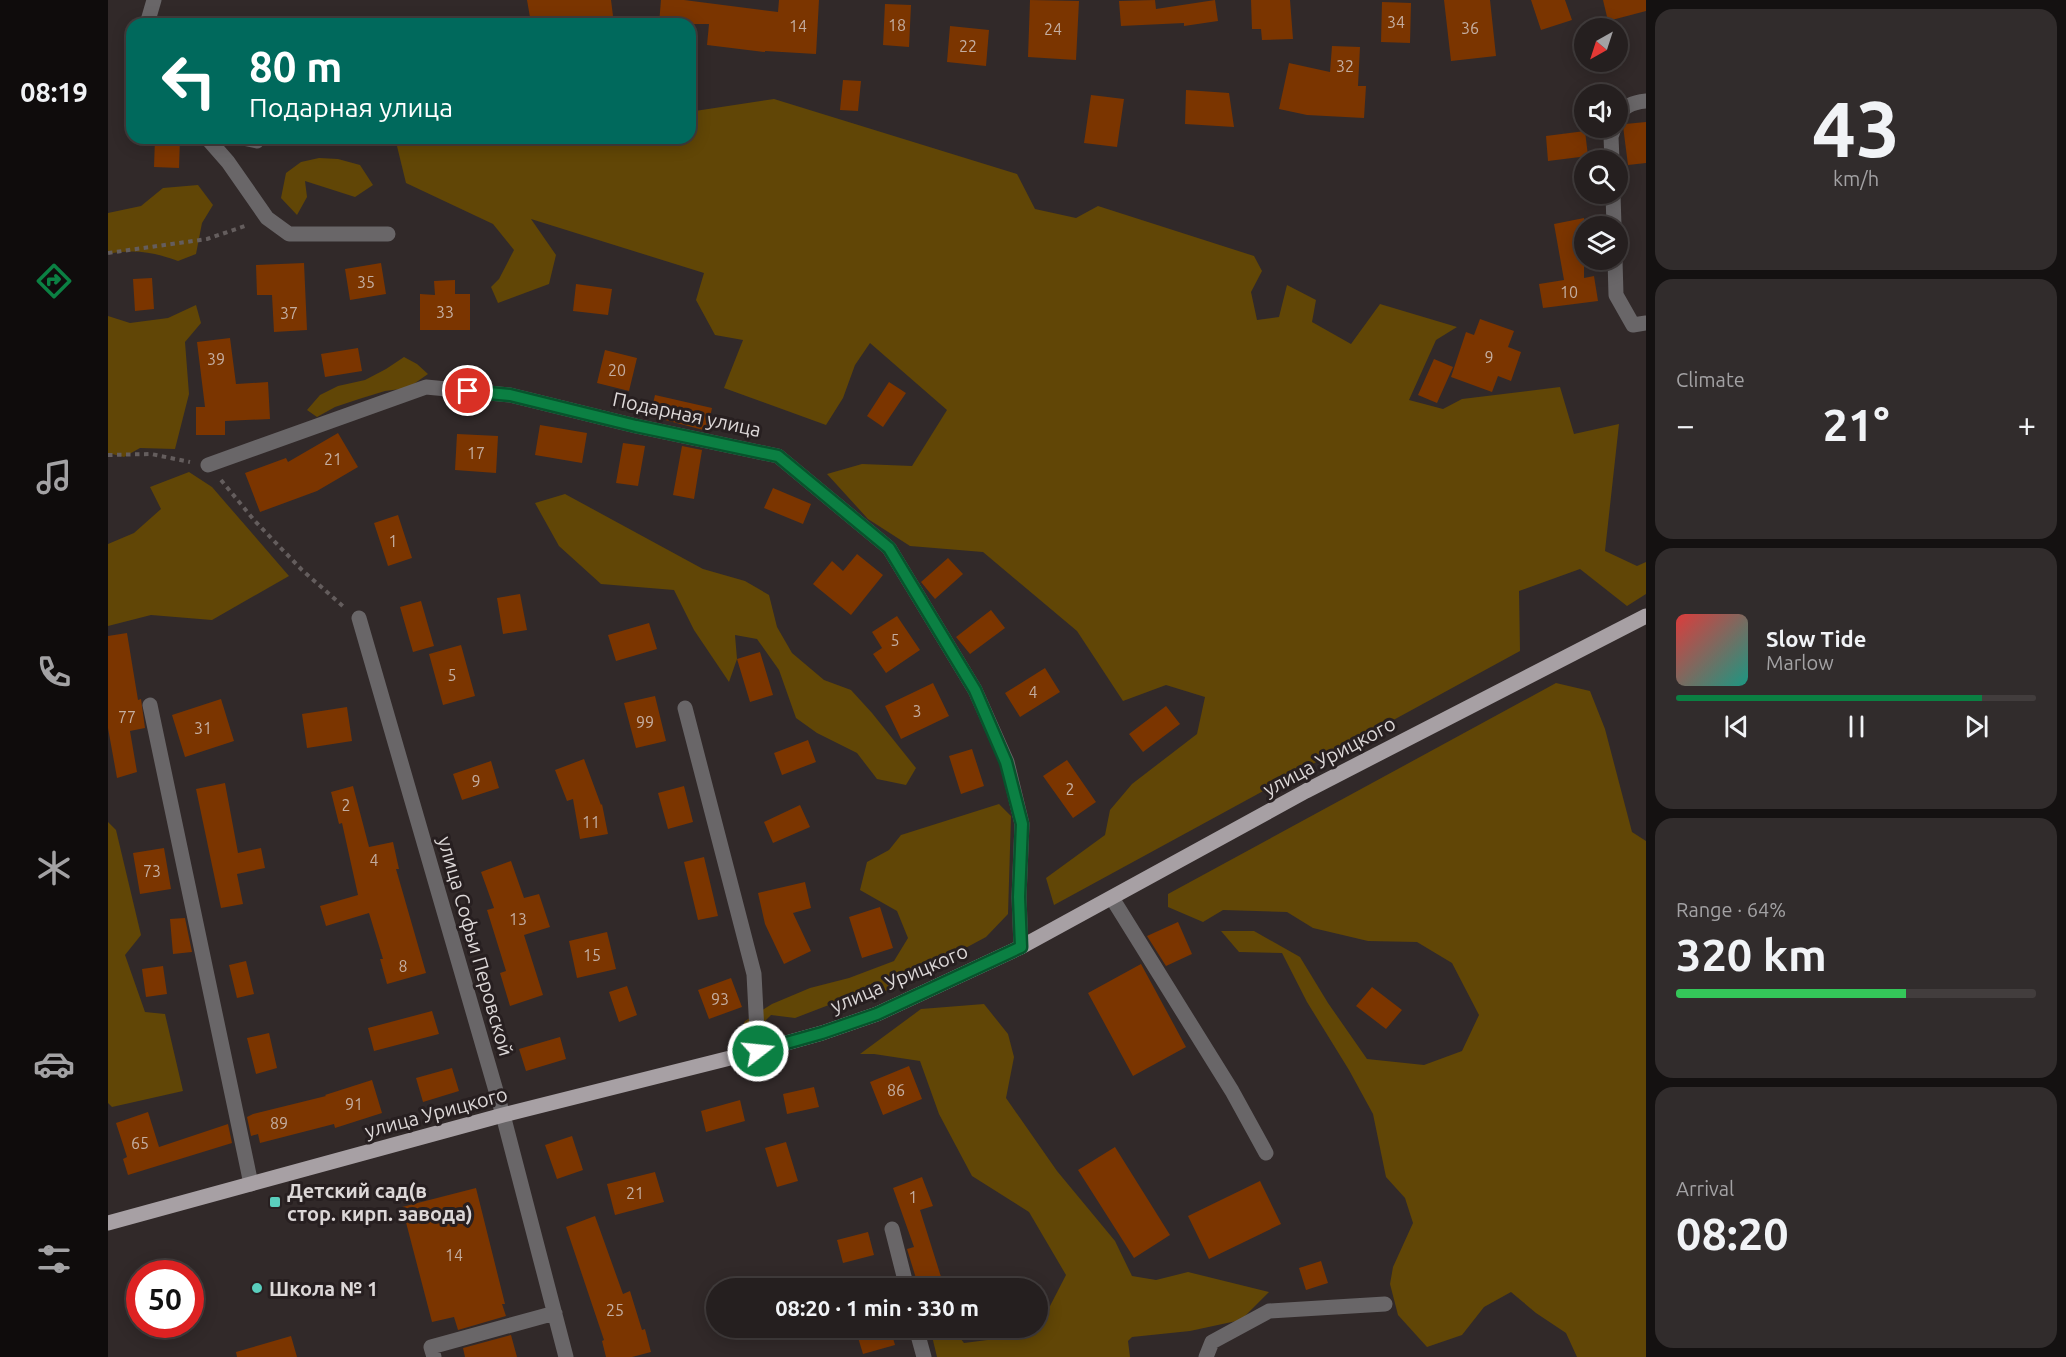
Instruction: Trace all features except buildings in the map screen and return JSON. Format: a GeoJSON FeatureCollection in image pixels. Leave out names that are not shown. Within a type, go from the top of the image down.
{"type":"FeatureCollection","features":[{"type":"Feature","properties":{"kind":"main road","name":"улица Урицкого"},"geometry":{"type":"LineString","coordinates":[[108,1223],[503,1115],[758,1051],[822,1033],[877,1014],[1021,947],[1306,790],[1646,616]]}},
{"type":"Feature","properties":{"kind":"street"},"geometry":{"type":"LineString","coordinates":[[149,18],[154,0]]}},
{"type":"Feature","properties":{"kind":"street"},"geometry":{"type":"LineString","coordinates":[[212,144],[228,162],[267,218],[289,234],[388,234]]}},
{"type":"Feature","properties":{"kind":"street"},"geometry":{"type":"LineString","coordinates":[[1615,270],[1616,295],[1639,324]]}},
{"type":"Feature","properties":{"kind":"street","name":"Подарная улица"},"geometry":{"type":"LineString","coordinates":[[208,465],[426,387],[510,395],[636,426],[778,456],[889,548],[975,690],[1006,762],[1022,824],[1019,897],[1021,947]]}},
{"type":"Feature","properties":{"kind":"street","name":"улица Софьи Перовской"},"geometry":{"type":"LineString","coordinates":[[360,618],[503,1115],[566,1357]]}},
{"type":"Feature","properties":{"kind":"street"},"geometry":{"type":"LineString","coordinates":[[150,705],[251,1184]]}},
{"type":"Feature","properties":{"kind":"street"},"geometry":{"type":"LineString","coordinates":[[685,708],[754,974],[758,1051]]}},
{"type":"Feature","properties":{"kind":"street"},"geometry":{"type":"LineString","coordinates":[[1112,898],[1232,1091],[1266,1153]]}},
{"type":"Feature","properties":{"kind":"street"},"geometry":{"type":"LineString","coordinates":[[892,1229],[904,1278]]}},
{"type":"Feature","properties":{"kind":"street"},"geometry":{"type":"LineString","coordinates":[[1206,1357],[1212,1342],[1269,1311],[1385,1304]]}},
{"type":"Feature","properties":{"kind":"street"},"geometry":{"type":"LineString","coordinates":[[434,1357],[431,1347],[555,1313]]}},
{"type":"Feature","properties":{"kind":"street"},"geometry":{"type":"LineString","coordinates":[[919,1338],[924,1357]]}},
{"type":"Feature","properties":{"kind":"path"},"geometry":{"type":"LineString","coordinates":[[108,253],[207,239],[267,218]]}},
{"type":"Feature","properties":{"kind":"path"},"geometry":{"type":"LineString","coordinates":[[108,455],[151,454],[208,465],[254,520],[302,570],[339,604],[360,618]]}},
{"type":"Feature","properties":{"kind":"shaded area"},"geometry":{"type":"Polygon","coordinates":[[[774,99],[1017,174],[1035,209],[1076,218],[1098,206],[1254,256],[1262,271],[1251,292],[1257,320],[1279,317],[1287,285],[1316,300],[1312,322],[1351,344],[1380,304],[1457,327],[1436,340],[1409,400],[1443,409],[1462,399],[1560,387],[1574,434],[1619,424],[1605,551],[1637,566],[1646,562],[1646,594],[1627,606],[1580,569],[1519,591],[1520,651],[1054,905],[1046,878],[1105,835],[1110,810],[1132,784],[1197,734],[1205,697],[1166,685],[1123,701],[1077,631],[983,552],[910,546],[868,519],[827,474],[862,464],[912,466],[947,410],[870,343],[855,365],[843,398],[826,425],[724,388],[743,340],[715,335],[696,300],[704,273],[531,219],[556,255],[549,284],[498,303],[491,287],[499,279],[514,250],[493,224],[406,183],[396,144],[696,144],[696,111],[774,99]]]}},
{"type":"Feature","properties":{"kind":"shaded area"},"geometry":{"type":"Polygon","coordinates":[[[319,158],[338,159],[360,165],[373,185],[355,197],[305,181],[307,197],[297,215],[281,198],[286,173],[301,162],[319,158]]]}},
{"type":"Feature","properties":{"kind":"shaded area"},"geometry":{"type":"Polygon","coordinates":[[[198,185],[213,205],[202,223],[196,254],[178,261],[144,252],[108,254],[108,213],[141,206],[163,188],[198,185]]]}},
{"type":"Feature","properties":{"kind":"shaded area"},"geometry":{"type":"Polygon","coordinates":[[[196,305],[201,323],[185,342],[189,394],[175,449],[140,448],[124,457],[108,453],[108,316],[130,323],[168,318],[196,305]]]}},
{"type":"Feature","properties":{"kind":"shaded area"},"geometry":{"type":"Polygon","coordinates":[[[404,357],[417,364],[428,374],[408,388],[385,391],[359,399],[335,407],[317,417],[307,410],[320,395],[338,386],[365,380],[404,357]]]}},
{"type":"Feature","properties":{"kind":"shaded area"},"geometry":{"type":"Polygon","coordinates":[[[189,472],[212,487],[289,576],[212,620],[151,615],[108,626],[108,544],[134,533],[161,509],[150,487],[189,472]]]}},
{"type":"Feature","properties":{"kind":"shaded area"},"geometry":{"type":"Polygon","coordinates":[[[565,494],[703,569],[745,581],[769,595],[777,627],[792,653],[824,680],[851,690],[916,768],[906,785],[877,779],[857,753],[817,733],[796,718],[779,670],[757,639],[735,635],[737,659],[729,682],[694,630],[674,590],[601,584],[559,546],[535,503],[565,494]]]}},
{"type":"Feature","properties":{"kind":"shaded area"},"geometry":{"type":"Polygon","coordinates":[[[1556,683],[1590,691],[1605,729],[1632,832],[1646,841],[1646,1357],[1577,1357],[1566,1333],[1536,1313],[1511,1292],[1484,1307],[1462,1335],[1427,1347],[1398,1315],[1390,1284],[1393,1267],[1413,1223],[1405,1198],[1386,1177],[1373,1114],[1307,1002],[1282,953],[1239,952],[1221,931],[1254,931],[1300,957],[1328,1003],[1367,1059],[1424,1065],[1462,1051],[1479,1015],[1452,963],[1417,942],[1368,941],[1313,928],[1287,912],[1223,910],[1203,922],[1168,907],[1168,894],[1556,683]]]}},
{"type":"Feature","properties":{"kind":"shaded area"},"geometry":{"type":"Polygon","coordinates":[[[999,804],[1011,816],[1008,914],[986,937],[878,995],[834,1003],[795,1018],[771,1015],[748,1038],[736,1039],[745,1021],[772,1004],[810,988],[849,978],[894,961],[908,938],[897,911],[860,890],[867,862],[889,850],[901,835],[999,804]]]}},
{"type":"Feature","properties":{"kind":"shaded area"},"geometry":{"type":"Polygon","coordinates":[[[108,822],[116,830],[141,935],[125,955],[145,1012],[165,1014],[183,1091],[112,1107],[108,1103],[108,822]]]}},
{"type":"Feature","properties":{"kind":"shaded area"},"geometry":{"type":"Polygon","coordinates":[[[984,1004],[1008,1034],[1014,1057],[1006,1098],[1057,1171],[1115,1241],[1132,1276],[1156,1280],[1188,1272],[1269,1292],[1241,1320],[1190,1331],[1132,1337],[1128,1341],[1130,1357],[937,1357],[932,1338],[960,1338],[964,1343],[1003,1338],[1048,1338],[1048,1307],[1066,1275],[1029,1212],[972,1176],[939,1114],[920,1061],[860,1054],[921,1009],[984,1004]]]}},
{"type":"Feature","properties":{"kind":"place","name":"Детский сад(в стор. кирп. завода)"},"geometry":{"type":"Point","coordinates":[275,1202]}},
{"type":"Feature","properties":{"kind":"place","name":"Школа № 1"},"geometry":{"type":"Point","coordinates":[257,1288]}},
{"type":"Feature","properties":{"kind":"route"},"geometry":{"type":"LineString","coordinates":[[468,391],[510,395],[636,426],[778,456],[889,548],[975,690],[1006,762],[1022,824],[1019,897],[1021,947],[877,1014],[822,1033],[758,1051]]}}]}
